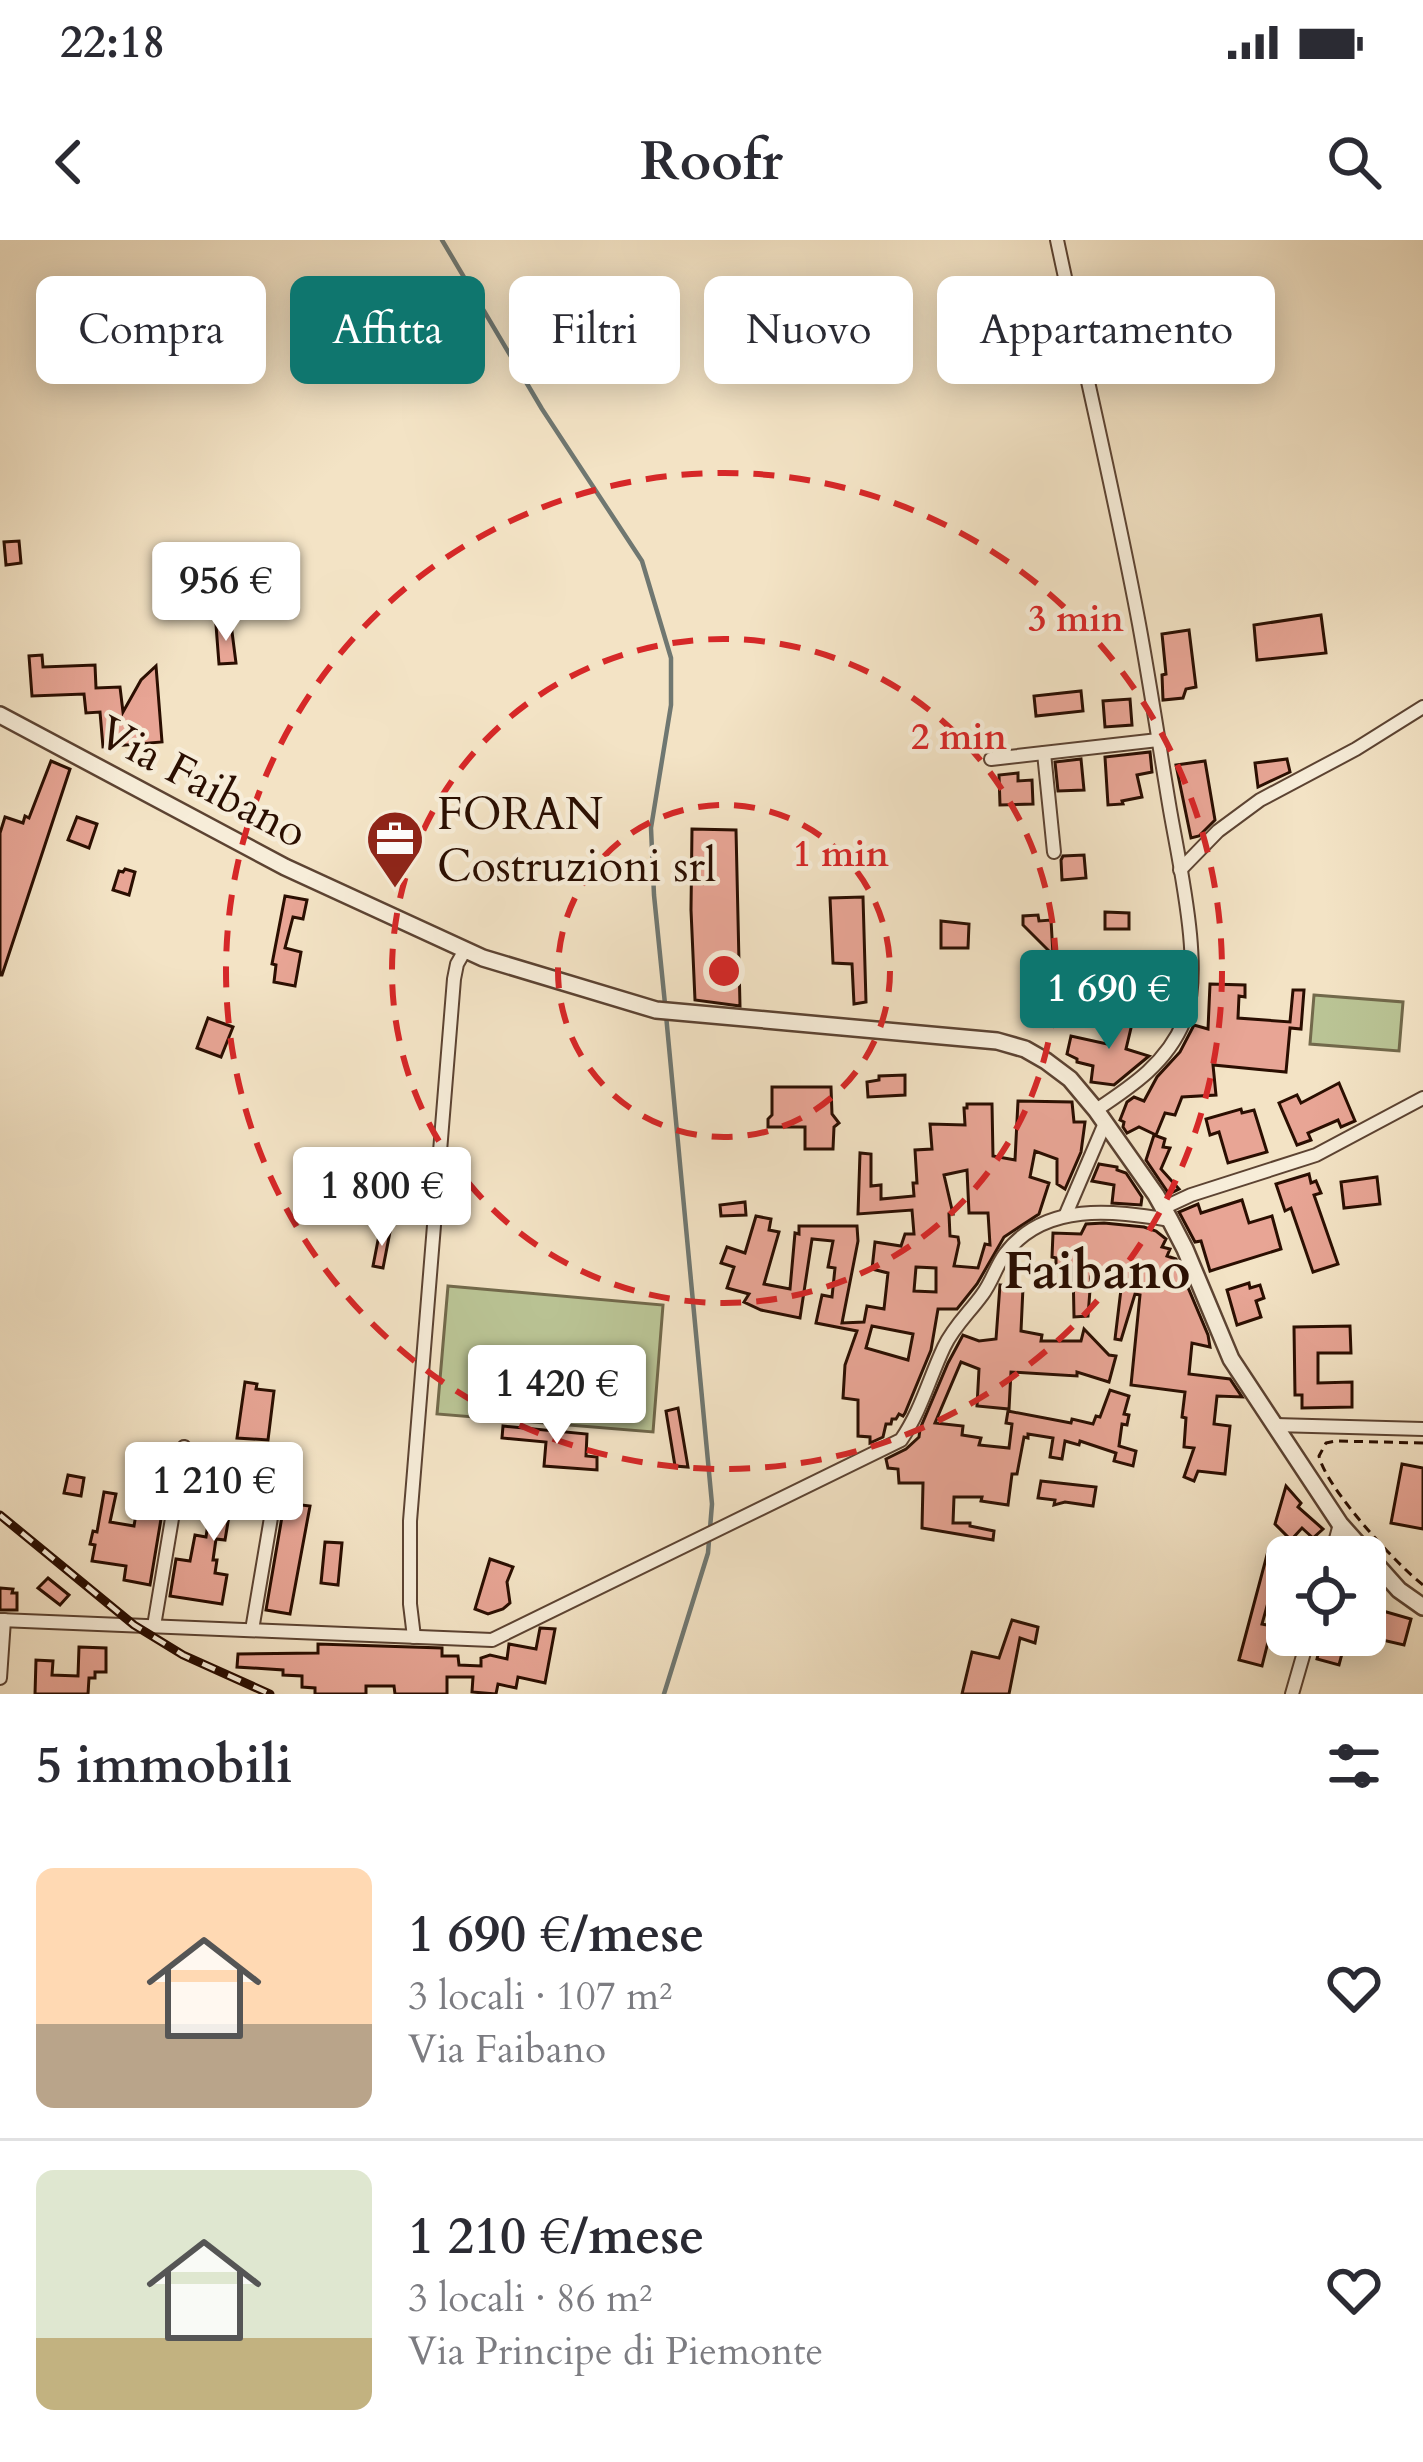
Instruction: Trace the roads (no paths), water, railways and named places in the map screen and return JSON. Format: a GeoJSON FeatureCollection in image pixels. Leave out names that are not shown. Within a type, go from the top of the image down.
{"type":"FeatureCollection","features":[{"type":"Feature","properties":{"kind":"street"},"geometry":{"type":"LineString","coordinates":[[1057,240],[1138,622],[1192,963],[1184,1021],[1161,1060],[1101,1117],[1066,1214]]}},
{"type":"Feature","properties":{"kind":"street"},"geometry":{"type":"LineString","coordinates":[[1180,870],[1218,831],[1260,800],[1357,749],[1423,707]]}},
{"type":"Feature","properties":{"kind":"street","name":"Via Faibano"},"geometry":{"type":"LineString","coordinates":[[0,715],[285,867],[483,958],[656,1010],[997,1041],[1046,1061],[1070,1079],[1101,1117],[1167,1214],[1232,1359],[1340,1524],[1399,1590],[1423,1607]]}},
{"type":"Feature","properties":{"kind":"street"},"geometry":{"type":"LineString","coordinates":[[991,759],[1158,740]]}},
{"type":"Feature","properties":{"kind":"street"},"geometry":{"type":"LineString","coordinates":[[1043,753],[1054,852]]}},
{"type":"Feature","properties":{"kind":"street"},"geometry":{"type":"LineString","coordinates":[[414,1637],[410,1521],[454,980],[465,950]]}},
{"type":"Feature","properties":{"kind":"street"},"geometry":{"type":"LineString","coordinates":[[0,1678],[2,1620],[492,1640],[901,1440],[950,1334],[984,1293],[1005,1255],[1040,1225],[1066,1214],[1167,1214],[1191,1196],[1316,1155],[1423,1098]]}},
{"type":"Feature","properties":{"kind":"street"},"geometry":{"type":"LineString","coordinates":[[1275,1424],[1423,1430]]}},
{"type":"Feature","properties":{"kind":"street"},"geometry":{"type":"LineString","coordinates":[[154,1626],[184,1447]]}},
{"type":"Feature","properties":{"kind":"street"},"geometry":{"type":"LineString","coordinates":[[252,1630],[275,1488]]}},
{"type":"Feature","properties":{"kind":"street"},"geometry":{"type":"LineString","coordinates":[[1337,1536],[1340,1524]]}},
{"type":"Feature","properties":{"kind":"street"},"geometry":{"type":"LineString","coordinates":[[1292,1694],[1303,1656]]}},
{"type":"Feature","properties":{"kind":"waterway"},"geometry":{"type":"LineString","coordinates":[[442,240],[542,409],[642,561],[671,658],[671,705],[651,828],[665,1004]]}},
{"type":"Feature","properties":{"kind":"waterway"},"geometry":{"type":"LineString","coordinates":[[664,1694],[708,1553],[712,1504],[666,1015]]}},
{"type":"Feature","properties":{"kind":"railway"},"geometry":{"type":"LineString","coordinates":[[0,1515],[134,1625],[183,1655],[270,1694]]}},
{"type":"Feature","properties":{"kind":"place","name":"FORAN Costruzioni srl"},"geometry":{"type":"Point","coordinates":[395,890]}},
{"type":"Feature","properties":{"kind":"district","name":"Faibano"},"geometry":{"type":"Point","coordinates":[1097,1270]}}]}
